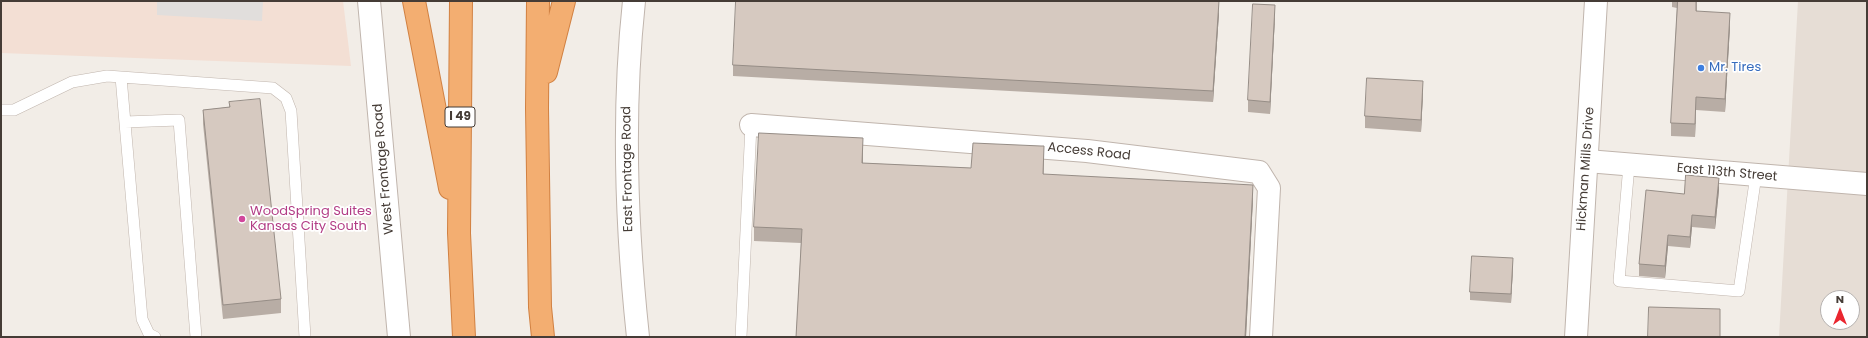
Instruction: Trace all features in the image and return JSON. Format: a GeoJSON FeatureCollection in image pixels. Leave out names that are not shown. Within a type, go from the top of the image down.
{"type":"FeatureCollection","features":[{"type":"Feature","properties":{"kind":"highway"},"geometry":{"type":"LineString","coordinates":[[414,1],[459,233]]}},
{"type":"Feature","properties":{"kind":"highway","name":"I 49"},"geometry":{"type":"LineString","coordinates":[[462,1],[459,233],[464,337]]}},
{"type":"Feature","properties":{"kind":"highway"},"geometry":{"type":"LineString","coordinates":[[538,1],[537,108],[540,307],[543,337]]}},
{"type":"Feature","properties":{"kind":"highway"},"geometry":{"type":"LineString","coordinates":[[537,108],[564,1]]}},
{"type":"Feature","properties":{"kind":"street","name":"West Frontage Road"},"geometry":{"type":"LineString","coordinates":[[369,1],[399,337]]}},
{"type":"Feature","properties":{"kind":"street","name":"East Frontage Road"},"geometry":{"type":"LineString","coordinates":[[634,1],[625,133],[630,267],[638,337]]}},
{"type":"Feature","properties":{"kind":"street","name":"Hickman Mills Drive"},"geometry":{"type":"LineString","coordinates":[[1576,337],[1596,1]]}},
{"type":"Feature","properties":{"kind":"street","name":"Access Road"},"geometry":{"type":"LineString","coordinates":[[751,125],[1087,151],[1259,172],[1268,188],[1261,337]]}},
{"type":"Feature","properties":{"kind":"street","name":"East 113th Street"},"geometry":{"type":"LineString","coordinates":[[1587,161],[1867,184]]}},
{"type":"Feature","properties":{"kind":"lane"},"geometry":{"type":"LineString","coordinates":[[1,110],[14,110],[72,82],[107,76],[273,88],[286,98],[291,111],[305,337]]}},
{"type":"Feature","properties":{"kind":"lane"},"geometry":{"type":"LineString","coordinates":[[121,77],[142,320],[149,334],[155,337]]}},
{"type":"Feature","properties":{"kind":"lane"},"geometry":{"type":"LineString","coordinates":[[125,122],[179,120],[196,337]]}},
{"type":"Feature","properties":{"kind":"lane"},"geometry":{"type":"LineString","coordinates":[[741,337],[751,125]]}},
{"type":"Feature","properties":{"kind":"lane"},"geometry":{"type":"LineString","coordinates":[[1628,165],[1619,281],[1738,291],[1756,175]]}},
{"type":"Feature","properties":{"kind":"shaded area"},"geometry":{"type":"Polygon","coordinates":[[[1,1],[343,1],[351,66],[1,53],[1,1]]]}},
{"type":"Feature","properties":{"kind":"shaded area"},"geometry":{"type":"Polygon","coordinates":[[[157,1],[263,1],[262,21],[157,15],[157,1]]]}},
{"type":"Feature","properties":{"kind":"shaded area"},"geometry":{"type":"Polygon","coordinates":[[[1798,1],[1867,1],[1867,337],[1779,337],[1798,1]]]}},
{"type":"Feature","properties":{"kind":"building"},"geometry":{"type":"Polygon","coordinates":[[[736,1],[1219,1],[1213,91],[733,65],[736,1]]]}},
{"type":"Feature","properties":{"kind":"building","name":"Mr. Tires"},"geometry":{"type":"Polygon","coordinates":[[[1678,1],[1696,1],[1696,11],[1730,13],[1725,99],[1696,97],[1695,124],[1671,123],[1678,1]]]}},
{"type":"Feature","properties":{"kind":"building"},"geometry":{"type":"Polygon","coordinates":[[[1253,4],[1275,5],[1270,102],[1248,100],[1253,4]]]}},
{"type":"Feature","properties":{"kind":"building"},"geometry":{"type":"Polygon","coordinates":[[[1367,78],[1423,81],[1421,120],[1365,116],[1367,78]]]}},
{"type":"Feature","properties":{"kind":"building","name":"WoodSpring Suites Kansas City South"},"geometry":{"type":"Polygon","coordinates":[[[260,99],[281,299],[223,305],[203,110],[230,107],[229,102],[260,99]]]}},
{"type":"Feature","properties":{"kind":"building"},"geometry":{"type":"Polygon","coordinates":[[[759,133],[863,138],[862,163],[971,168],[973,143],[1044,146],[1043,174],[1253,185],[1245,337],[796,337],[802,229],[754,227],[759,133]]]}},
{"type":"Feature","properties":{"kind":"building"},"geometry":{"type":"Polygon","coordinates":[[[1686,175],[1719,178],[1715,217],[1692,215],[1690,237],[1668,235],[1665,266],[1639,264],[1646,190],[1684,194],[1686,175]]]}},
{"type":"Feature","properties":{"kind":"building"},"geometry":{"type":"Polygon","coordinates":[[[1472,256],[1513,258],[1511,294],[1470,292],[1472,256]]]}},
{"type":"Feature","properties":{"kind":"building"},"geometry":{"type":"Polygon","coordinates":[[[1649,307],[1720,309],[1720,337],[1648,337],[1649,307]]]}},
{"type":"Feature","properties":{"kind":"place","name":"Mr. Tires"},"geometry":{"type":"Point","coordinates":[1701,68]}},
{"type":"Feature","properties":{"kind":"place","name":"WoodSpring Suites Kansas City South"},"geometry":{"type":"Point","coordinates":[242,219]}}]}
